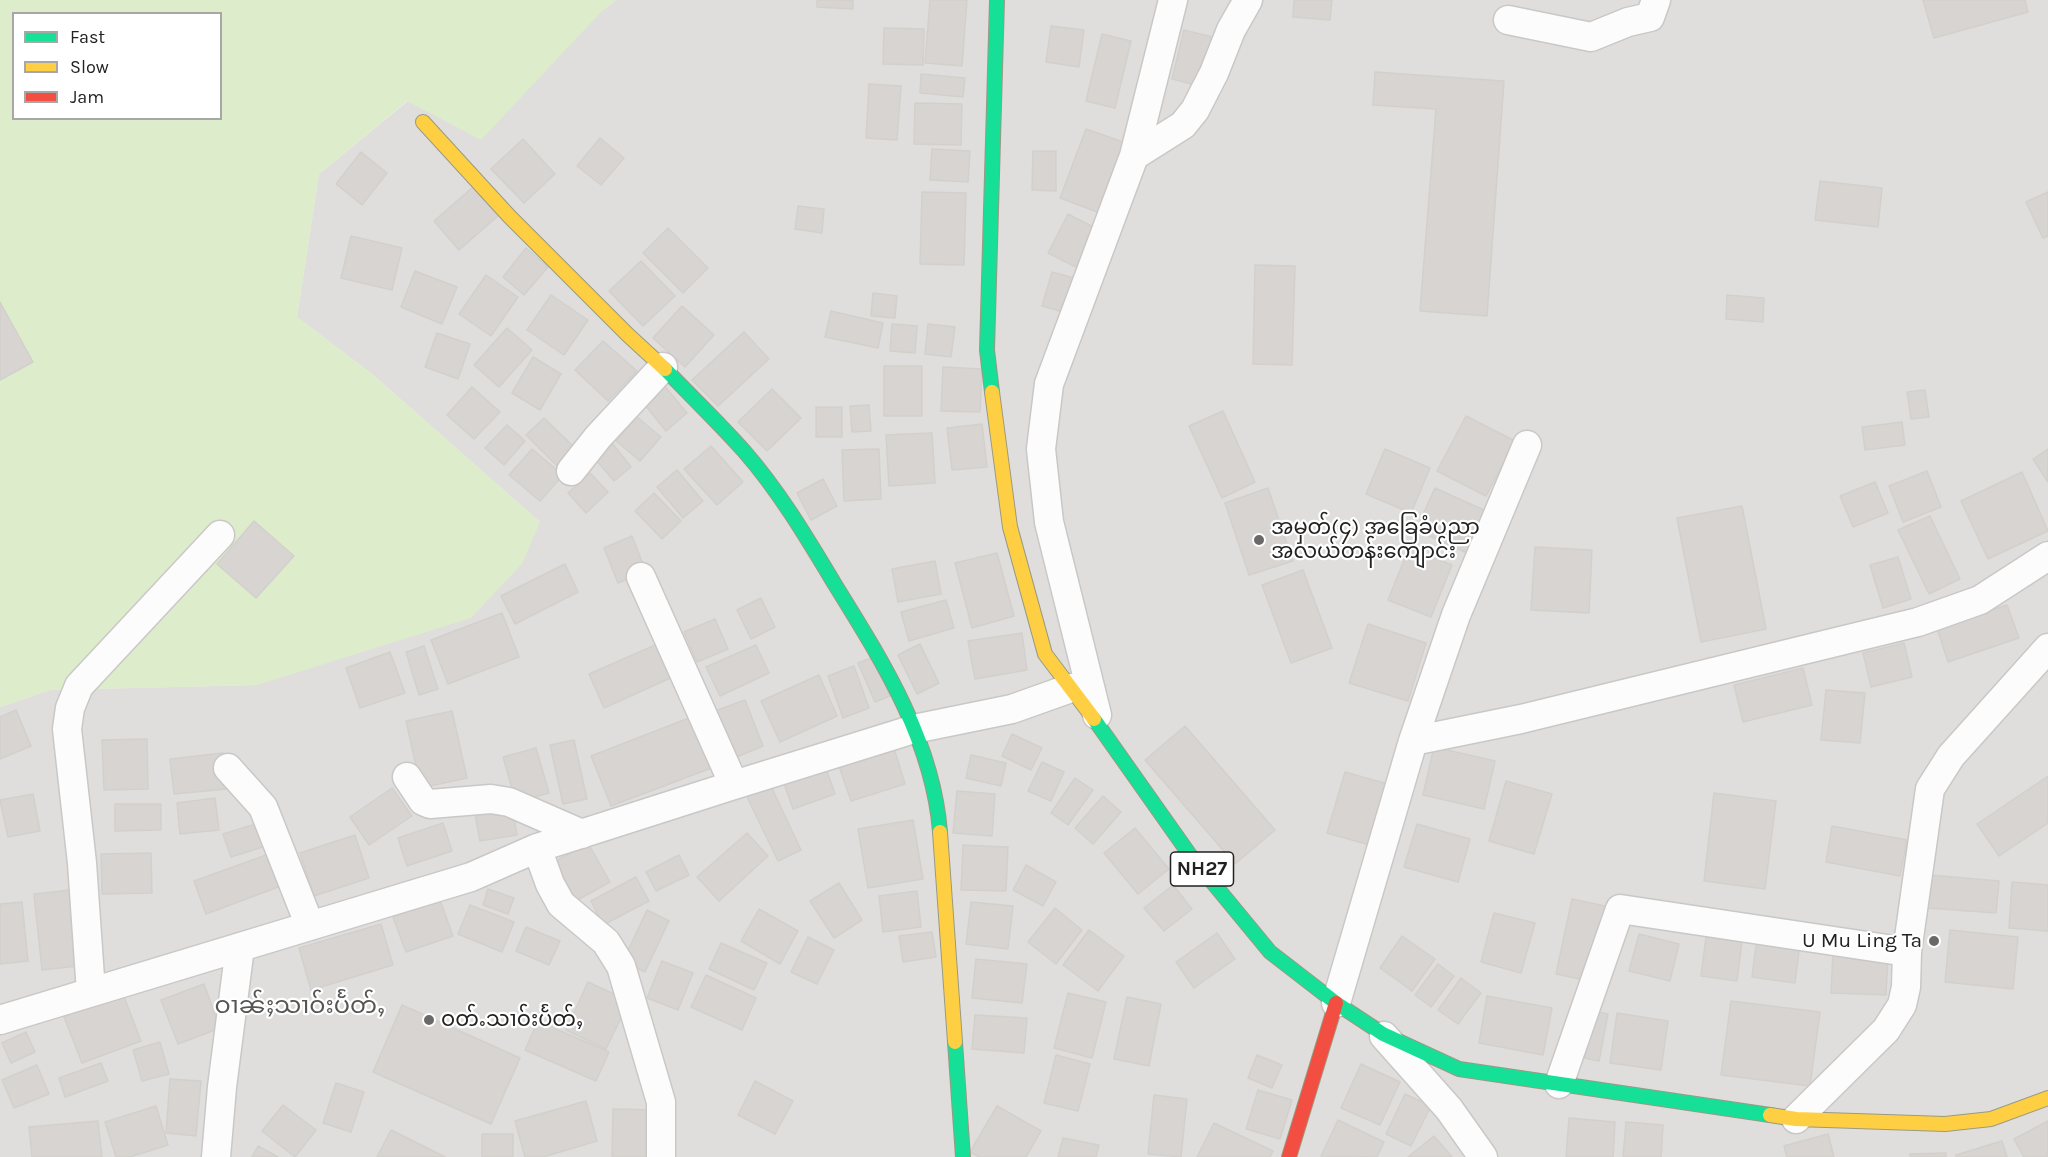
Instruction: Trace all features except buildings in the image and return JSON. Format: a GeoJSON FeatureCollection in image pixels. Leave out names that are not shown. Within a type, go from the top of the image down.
{"type":"FeatureCollection","features":[{"type":"Feature","properties":{"kind":"main road","name":"NH27"},"geometry":{"type":"LineString","coordinates":[[998,0],[987,350],[1010,527],[1045,654],[1100,727],[1190,855],[1270,952],[1336,1003],[1383,1034],[1459,1069],[1796,1119],[1945,1124],[1991,1119],[2048,1098]]}},
{"type":"Feature","properties":{"kind":"main road"},"geometry":{"type":"LineString","coordinates":[[423,122],[509,216],[746,452],[796,520],[879,656],[914,729],[931,777],[939,819],[963,1157]]}},
{"type":"Feature","properties":{"kind":"main road"},"geometry":{"type":"LineString","coordinates":[[1289,1157],[1336,1003]]}},
{"type":"Feature","properties":{"kind":"street"},"geometry":{"type":"LineString","coordinates":[[1100,727],[1049,522],[1041,449],[1049,384],[1134,156],[1173,0]]}},
{"type":"Feature","properties":{"kind":"street"},"geometry":{"type":"LineString","coordinates":[[1134,156],[1183,125],[1195,110],[1214,73],[1231,30],[1248,0]]}},
{"type":"Feature","properties":{"kind":"street"},"geometry":{"type":"LineString","coordinates":[[1508,20],[1591,37],[1650,16],[1656,0]]}},
{"type":"Feature","properties":{"kind":"street"},"geometry":{"type":"LineString","coordinates":[[571,471],[598,437],[663,367]]}},
{"type":"Feature","properties":{"kind":"street"},"geometry":{"type":"LineString","coordinates":[[1336,1003],[1413,741],[1456,615],[1527,445]]}},
{"type":"Feature","properties":{"kind":"street"},"geometry":{"type":"LineString","coordinates":[[91,992],[82,863],[67,729],[70,708],[80,686],[220,535]]}},
{"type":"Feature","properties":{"kind":"street"},"geometry":{"type":"LineString","coordinates":[[1413,741],[1521,719],[1918,622],[1980,600],[2048,556]]}},
{"type":"Feature","properties":{"kind":"street"},"geometry":{"type":"LineString","coordinates":[[641,578],[734,785]]}},
{"type":"Feature","properties":{"kind":"street"},"geometry":{"type":"LineString","coordinates":[[1796,1119],[1886,1030],[1902,1005],[1906,987],[1907,952],[1930,789],[1951,756],[2048,648]]}},
{"type":"Feature","properties":{"kind":"street"},"geometry":{"type":"LineString","coordinates":[[0,1020],[471,877],[537,848],[914,729],[1012,709],[1071,688]]}},
{"type":"Feature","properties":{"kind":"street"},"geometry":{"type":"LineString","coordinates":[[228,768],[263,807],[310,926]]}},
{"type":"Feature","properties":{"kind":"street"},"geometry":{"type":"LineString","coordinates":[[407,777],[423,801],[430,804],[491,799],[509,802],[582,834]]}},
{"type":"Feature","properties":{"kind":"street"},"geometry":{"type":"LineString","coordinates":[[537,848],[550,884],[561,904],[606,942],[621,966],[661,1102],[662,1157]]}},
{"type":"Feature","properties":{"kind":"street"},"geometry":{"type":"LineString","coordinates":[[1559,1084],[1620,909],[1907,952]]}},
{"type":"Feature","properties":{"kind":"street"},"geometry":{"type":"LineString","coordinates":[[215,1155],[240,947]]}},
{"type":"Feature","properties":{"kind":"street"},"geometry":{"type":"LineString","coordinates":[[1383,1034],[1449,1108],[1483,1157]]}},
{"type":"Feature","properties":{"kind":"shaded area"},"geometry":{"type":"Polygon","coordinates":[[[616,0],[2048,0],[2048,1157],[0,1157],[0,707],[50,690],[257,685],[540,522],[372,374],[297,317],[319,174],[408,101],[603,10],[616,0]]]}},
{"type":"Feature","properties":{"kind":"green space"},"geometry":{"type":"Polygon","coordinates":[[[0,0],[616,0],[603,10],[481,140],[407,101],[319,174],[297,317],[372,374],[540,522],[522,564],[471,618],[257,685],[50,690],[0,707],[0,0]]]}},
{"type":"Feature","properties":{"kind":"traffic: fast"},"geometry":{"type":"LineString","coordinates":[[992,392],[987,350],[997,0]]}},
{"type":"Feature","properties":{"kind":"traffic: fast"},"geometry":{"type":"LineString","coordinates":[[665,369],[757,466],[803,532],[869,641],[916,733],[927,765],[940,832]]}},
{"type":"Feature","properties":{"kind":"traffic: fast"},"geometry":{"type":"LineString","coordinates":[[1094,719],[1190,855],[1270,952],[1336,1003],[1383,1034],[1459,1069],[1770,1115]]}},
{"type":"Feature","properties":{"kind":"traffic: fast"},"geometry":{"type":"LineString","coordinates":[[955,1042],[963,1157]]}},
{"type":"Feature","properties":{"kind":"traffic: slow"},"geometry":{"type":"LineString","coordinates":[[423,122],[509,216],[665,369]]}},
{"type":"Feature","properties":{"kind":"traffic: slow"},"geometry":{"type":"LineString","coordinates":[[992,392],[1010,527],[1045,654],[1094,719]]}},
{"type":"Feature","properties":{"kind":"traffic: slow"},"geometry":{"type":"LineString","coordinates":[[940,832],[955,1042]]}},
{"type":"Feature","properties":{"kind":"traffic: slow"},"geometry":{"type":"LineString","coordinates":[[1770,1115],[1796,1119],[1945,1124],[1991,1119],[2048,1098]]}},
{"type":"Feature","properties":{"kind":"traffic: jam"},"geometry":{"type":"LineString","coordinates":[[1289,1157],[1336,1003]]}},
{"type":"Feature","properties":{"kind":"place","name":"အမှတ်(၄) အခြေခံပညာ အလယ်တန်းကျောင်း"},"geometry":{"type":"Point","coordinates":[1259,540]}},
{"type":"Feature","properties":{"kind":"place","name":"U Mu Ling Ta"},"geometry":{"type":"Point","coordinates":[1934,941]}},
{"type":"Feature","properties":{"kind":"place","name":"ဝတ်ႉသၢဝ်းပႅတ်ႇ"},"geometry":{"type":"Point","coordinates":[429,1020]}},
{"type":"Feature","properties":{"kind":"district","name":"ဝၢၼ်ႈသၢဝ်းပႅတ်ႇ"},"geometry":{"type":"Point","coordinates":[300,1006]}}]}
